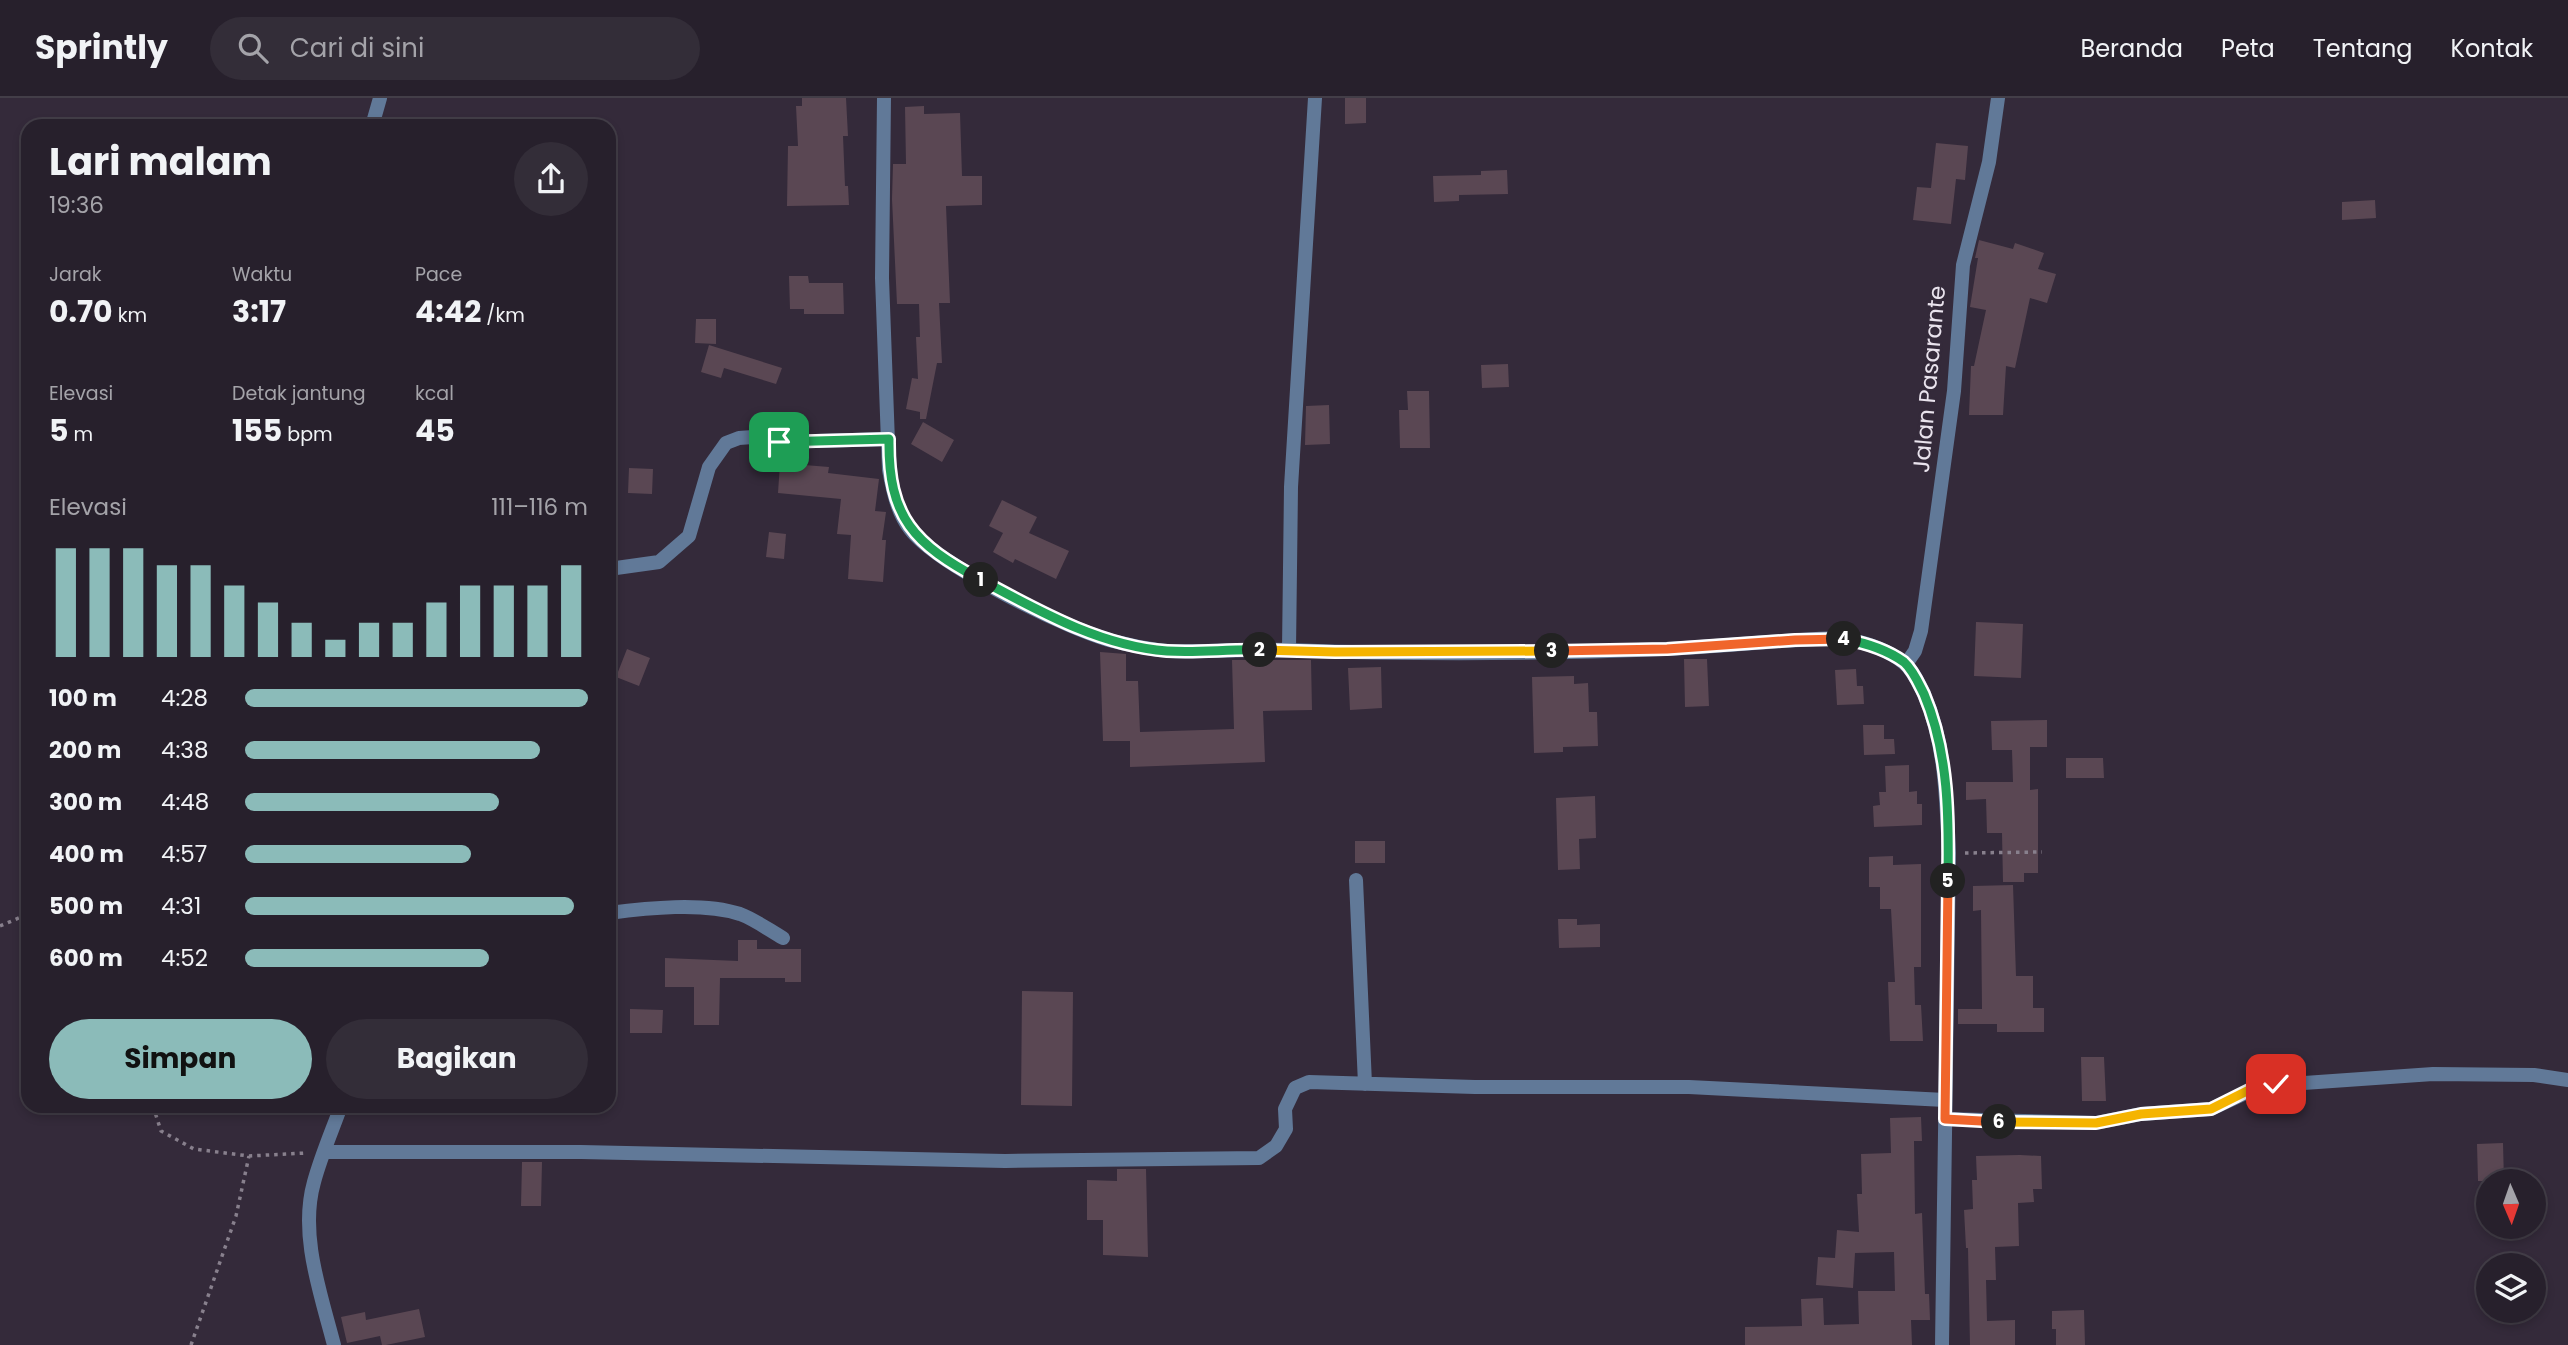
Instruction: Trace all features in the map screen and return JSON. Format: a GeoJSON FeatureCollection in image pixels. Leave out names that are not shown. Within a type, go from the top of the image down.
{"type":"FeatureCollection","features":[{"type":"Feature","properties":{"kind":"street"},"geometry":{"type":"LineString","coordinates":[[374,119],[380,98]]}},
{"type":"Feature","properties":{"kind":"street"},"geometry":{"type":"LineString","coordinates":[[884,98],[882,278],[889,470],[894,496],[911,531],[942,557],[979,579],[1055,618],[1114,641],[1168,651],[1390,653],[1599,650],[1839,638],[1870,643],[1906,664],[1934,718],[1945,774],[1949,853],[1942,1345]]}},
{"type":"Feature","properties":{"kind":"street"},"geometry":{"type":"LineString","coordinates":[[1289,650],[1292,487],[1315,98]]}},
{"type":"Feature","properties":{"kind":"street","name":"Jalan Pasarante"},"geometry":{"type":"LineString","coordinates":[[1906,664],[1921,631],[1954,391],[1963,265],[1989,162],[1998,98]]}},
{"type":"Feature","properties":{"kind":"street"},"geometry":{"type":"LineString","coordinates":[[616,568],[659,562],[689,536],[709,467],[726,443],[738,438],[753,437],[779,442],[889,439]]}},
{"type":"Feature","properties":{"kind":"street"},"geometry":{"type":"LineString","coordinates":[[1356,880],[1365,1084]]}},
{"type":"Feature","properties":{"kind":"street"},"geometry":{"type":"LineString","coordinates":[[616,913],[689,908],[719,910],[742,915],[783,938]]}},
{"type":"Feature","properties":{"kind":"street"},"geometry":{"type":"LineString","coordinates":[[1945,1119],[2096,1123],[2141,1114],[2211,1109],[2261,1086],[2432,1074],[2534,1075],[2568,1080]]}},
{"type":"Feature","properties":{"kind":"street"},"geometry":{"type":"LineString","coordinates":[[324,1152],[581,1152],[1005,1161],[1259,1158],[1276,1146],[1286,1129],[1285,1109],[1296,1088],[1309,1082],[1689,1087],[1945,1100]]}},
{"type":"Feature","properties":{"kind":"street"},"geometry":{"type":"LineString","coordinates":[[334,1345],[313,1259],[310,1215],[313,1184],[338,1113]]}},
{"type":"Feature","properties":{"kind":"path"},"geometry":{"type":"LineString","coordinates":[[1949,853],[2042,852]]}},
{"type":"Feature","properties":{"kind":"path"},"geometry":{"type":"LineString","coordinates":[[0,926],[21,917]]}},
{"type":"Feature","properties":{"kind":"path"},"geometry":{"type":"LineString","coordinates":[[155,1113],[161,1131],[194,1149],[249,1156],[324,1152]]}},
{"type":"Feature","properties":{"kind":"path"},"geometry":{"type":"LineString","coordinates":[[191,1345],[236,1216],[249,1156]]}},
{"type":"Feature","properties":{"kind":"building"},"geometry":{"type":"Polygon","coordinates":[[[802,98],[846,98],[848,136],[843,136],[845,186],[848,186],[849,205],[787,206],[788,146],[798,146],[796,106],[802,106],[802,98]]]}},
{"type":"Feature","properties":{"kind":"building"},"geometry":{"type":"Polygon","coordinates":[[[1345,98],[1366,98],[1366,123],[1345,124],[1345,98]]]}},
{"type":"Feature","properties":{"kind":"building"},"geometry":{"type":"Polygon","coordinates":[[[924,106],[924,114],[960,113],[962,176],[982,176],[982,205],[946,206],[950,303],[939,303],[942,363],[937,363],[926,419],[920,419],[920,412],[906,409],[912,378],[918,379],[916,337],[920,337],[919,304],[897,304],[892,199],[893,164],[906,164],[905,107],[924,106]]]}},
{"type":"Feature","properties":{"kind":"building"},"geometry":{"type":"Polygon","coordinates":[[[1936,143],[1968,146],[1965,180],[1956,179],[1951,224],[1913,220],[1917,187],[1931,188],[1936,143]]]}},
{"type":"Feature","properties":{"kind":"building"},"geometry":{"type":"Polygon","coordinates":[[[1507,170],[1508,194],[1459,195],[1459,201],[1434,202],[1433,176],[1481,175],[1481,171],[1507,170]]]}},
{"type":"Feature","properties":{"kind":"building"},"geometry":{"type":"Polygon","coordinates":[[[2375,200],[2376,218],[2342,220],[2342,202],[2375,200]]]}},
{"type":"Feature","properties":{"kind":"building"},"geometry":{"type":"Polygon","coordinates":[[[1979,240],[2013,249],[2015,243],[2044,253],[2038,269],[2056,274],[2047,303],[2030,298],[2015,368],[2006,366],[2003,415],[1969,415],[1971,366],[1974,366],[1986,310],[1970,307],[1979,240]]]}},
{"type":"Feature","properties":{"kind":"building"},"geometry":{"type":"Polygon","coordinates":[[[789,276],[808,276],[809,283],[843,283],[844,314],[804,314],[804,309],[790,309],[789,276]]]}},
{"type":"Feature","properties":{"kind":"building"},"geometry":{"type":"Polygon","coordinates":[[[696,319],[716,319],[716,344],[695,343],[696,319]]]}},
{"type":"Feature","properties":{"kind":"building"},"geometry":{"type":"Polygon","coordinates":[[[709,345],[782,368],[776,384],[724,368],[721,378],[701,372],[709,345]]]}},
{"type":"Feature","properties":{"kind":"building"},"geometry":{"type":"Polygon","coordinates":[[[1508,364],[1509,387],[1482,388],[1481,365],[1508,364]]]}},
{"type":"Feature","properties":{"kind":"building"},"geometry":{"type":"Polygon","coordinates":[[[1407,391],[1429,391],[1430,448],[1400,448],[1399,410],[1408,410],[1407,391]]]}},
{"type":"Feature","properties":{"kind":"building"},"geometry":{"type":"Polygon","coordinates":[[[1329,405],[1330,444],[1305,445],[1306,406],[1329,405]]]}},
{"type":"Feature","properties":{"kind":"building"},"geometry":{"type":"Polygon","coordinates":[[[923,422],[954,440],[942,462],[911,444],[923,422]]]}},
{"type":"Feature","properties":{"kind":"building"},"geometry":{"type":"Polygon","coordinates":[[[780,463],[829,467],[828,473],[879,479],[875,511],[886,512],[882,540],[886,540],[883,582],[848,579],[851,535],[837,534],[841,499],[778,493],[780,463]]]}},
{"type":"Feature","properties":{"kind":"building"},"geometry":{"type":"Polygon","coordinates":[[[629,468],[653,469],[652,494],[628,493],[629,468]]]}},
{"type":"Feature","properties":{"kind":"building"},"geometry":{"type":"Polygon","coordinates":[[[1002,500],[1037,517],[1029,533],[1069,551],[1056,579],[1015,559],[1013,563],[993,552],[1003,533],[989,526],[1002,500]]]}},
{"type":"Feature","properties":{"kind":"building"},"geometry":{"type":"Polygon","coordinates":[[[769,532],[786,534],[784,559],[766,557],[769,532]]]}},
{"type":"Feature","properties":{"kind":"building"},"geometry":{"type":"Polygon","coordinates":[[[1976,622],[2023,624],[2021,678],[1974,676],[1976,622]]]}},
{"type":"Feature","properties":{"kind":"building"},"geometry":{"type":"Polygon","coordinates":[[[627,649],[650,658],[639,686],[616,677],[627,649]]]}},
{"type":"Feature","properties":{"kind":"building"},"geometry":{"type":"Polygon","coordinates":[[[1100,652],[1126,654],[1126,681],[1138,681],[1140,732],[1234,729],[1232,660],[1311,660],[1312,710],[1263,711],[1265,762],[1130,767],[1130,741],[1103,741],[1100,652]]]}},
{"type":"Feature","properties":{"kind":"building"},"geometry":{"type":"Polygon","coordinates":[[[1684,659],[1707,659],[1709,706],[1685,707],[1684,659]]]}},
{"type":"Feature","properties":{"kind":"building"},"geometry":{"type":"Polygon","coordinates":[[[1381,667],[1382,708],[1350,710],[1348,668],[1381,667]]]}},
{"type":"Feature","properties":{"kind":"building"},"geometry":{"type":"Polygon","coordinates":[[[1856,669],[1857,686],[1863,686],[1864,704],[1837,705],[1835,670],[1856,669]]]}},
{"type":"Feature","properties":{"kind":"building"},"geometry":{"type":"Polygon","coordinates":[[[1574,676],[1574,684],[1588,683],[1589,712],[1597,712],[1598,746],[1563,747],[1563,752],[1534,753],[1532,677],[1574,676]]]}},
{"type":"Feature","properties":{"kind":"building"},"geometry":{"type":"Polygon","coordinates":[[[2047,720],[2047,747],[2030,747],[2030,790],[2038,789],[2038,873],[2024,873],[2024,882],[2003,882],[2002,833],[1987,833],[1986,799],[1966,800],[1966,782],[2013,782],[2012,750],[1992,750],[1991,721],[2047,720]]]}},
{"type":"Feature","properties":{"kind":"building"},"geometry":{"type":"Polygon","coordinates":[[[1863,725],[1884,725],[1884,739],[1894,739],[1895,754],[1864,755],[1863,725]]]}},
{"type":"Feature","properties":{"kind":"building"},"geometry":{"type":"Polygon","coordinates":[[[2066,758],[2103,758],[2104,778],[2066,778],[2066,758]]]}},
{"type":"Feature","properties":{"kind":"building"},"geometry":{"type":"Polygon","coordinates":[[[1909,765],[1909,792],[1917,791],[1917,804],[1922,804],[1922,825],[1874,827],[1873,806],[1880,805],[1879,792],[1886,792],[1885,766],[1909,765]]]}},
{"type":"Feature","properties":{"kind":"building"},"geometry":{"type":"Polygon","coordinates":[[[1595,796],[1596,838],[1579,839],[1580,869],[1558,870],[1556,798],[1595,796]]]}},
{"type":"Feature","properties":{"kind":"building"},"geometry":{"type":"Polygon","coordinates":[[[1355,841],[1385,841],[1385,863],[1355,863],[1355,841]]]}},
{"type":"Feature","properties":{"kind":"building"},"geometry":{"type":"Polygon","coordinates":[[[1893,856],[1893,865],[1921,864],[1921,967],[1914,967],[1915,1005],[1921,1005],[1923,1041],[1890,1041],[1888,982],[1895,982],[1891,909],[1880,909],[1880,887],[1869,887],[1869,857],[1893,856]]]}},
{"type":"Feature","properties":{"kind":"building"},"geometry":{"type":"Polygon","coordinates":[[[2013,885],[2016,976],[2033,976],[2033,1008],[2044,1008],[2044,1032],[1997,1032],[1997,1024],[1958,1024],[1958,1009],[1982,1009],[1981,910],[1973,911],[1973,886],[2013,885]]]}},
{"type":"Feature","properties":{"kind":"building"},"geometry":{"type":"Polygon","coordinates":[[[1558,919],[1577,919],[1577,925],[1600,924],[1600,947],[1559,948],[1558,919]]]}},
{"type":"Feature","properties":{"kind":"building"},"geometry":{"type":"Polygon","coordinates":[[[738,940],[757,940],[757,949],[801,949],[801,982],[785,982],[785,978],[720,978],[719,1025],[694,1025],[694,987],[665,987],[665,958],[738,961],[738,940]]]}},
{"type":"Feature","properties":{"kind":"building"},"geometry":{"type":"Polygon","coordinates":[[[1022,991],[1073,992],[1072,1106],[1021,1105],[1022,991]]]}},
{"type":"Feature","properties":{"kind":"building"},"geometry":{"type":"Polygon","coordinates":[[[630,1009],[663,1010],[662,1033],[630,1033],[630,1009]]]}},
{"type":"Feature","properties":{"kind":"building"},"geometry":{"type":"Polygon","coordinates":[[[2081,1057],[2104,1057],[2106,1101],[2082,1101],[2081,1057]]]}},
{"type":"Feature","properties":{"kind":"building"},"geometry":{"type":"Polygon","coordinates":[[[1921,1117],[1922,1141],[1914,1141],[1915,1214],[1922,1213],[1925,1294],[1929,1294],[1930,1320],[1911,1320],[1912,1345],[1745,1345],[1745,1327],[1802,1326],[1801,1299],[1823,1298],[1824,1325],[1859,1324],[1858,1291],[1895,1291],[1894,1252],[1855,1253],[1853,1288],[1816,1285],[1818,1257],[1835,1258],[1837,1230],[1859,1232],[1857,1194],[1862,1194],[1861,1154],[1891,1153],[1890,1118],[1921,1117]]]}},
{"type":"Feature","properties":{"kind":"building"},"geometry":{"type":"Polygon","coordinates":[[[2503,1143],[2504,1169],[2478,1169],[2477,1144],[2503,1143]]]}},
{"type":"Feature","properties":{"kind":"building"},"geometry":{"type":"Polygon","coordinates":[[[1976,1156],[2041,1156],[2042,1189],[2033,1189],[2034,1202],[2018,1203],[2019,1246],[1995,1247],[1996,1280],[1986,1280],[1987,1321],[2015,1320],[2015,1345],[1970,1345],[1968,1248],[1964,1210],[1973,1209],[1972,1180],[1977,1180],[1976,1156]]]}},
{"type":"Feature","properties":{"kind":"building"},"geometry":{"type":"Polygon","coordinates":[[[522,1162],[542,1162],[541,1206],[521,1206],[522,1162]]]}},
{"type":"Feature","properties":{"kind":"building"},"geometry":{"type":"Polygon","coordinates":[[[1117,1169],[1146,1169],[1148,1257],[1103,1255],[1103,1220],[1087,1220],[1087,1180],[1117,1181],[1117,1169]]]}},
{"type":"Feature","properties":{"kind":"building"},"geometry":{"type":"Polygon","coordinates":[[[419,1309],[425,1337],[386,1345],[382,1345],[380,1336],[347,1343],[341,1317],[365,1312],[366,1320],[419,1309]]]}},
{"type":"Feature","properties":{"kind":"building"},"geometry":{"type":"Polygon","coordinates":[[[2084,1310],[2085,1345],[2056,1345],[2056,1329],[2052,1329],[2052,1311],[2084,1310]]]}},
{"type":"Feature","properties":{"kind":"route"},"geometry":{"type":"LineString","coordinates":[[779,442],[889,439],[889,470],[901,515],[911,531],[942,557],[967,573],[1055,618],[1093,634],[1139,646],[1168,651],[1237,649],[1432,653],[1667,649],[1839,638],[1870,643],[1906,664],[1934,718],[1942,753],[1949,853],[1945,1119],[2096,1123],[2141,1114],[2211,1109],[2253,1088],[2276,1084]]}}]}
